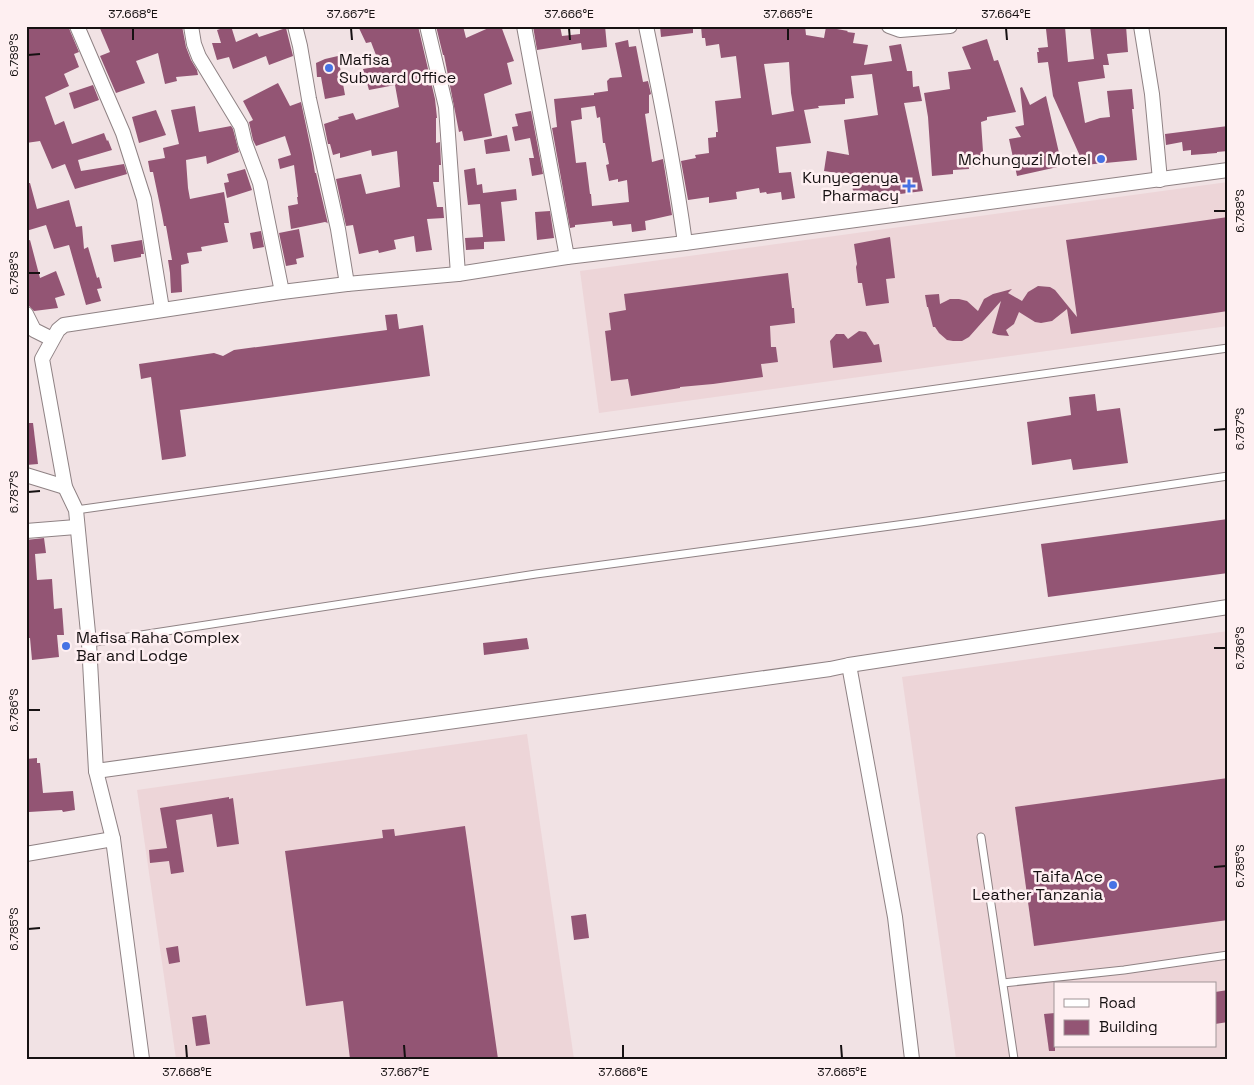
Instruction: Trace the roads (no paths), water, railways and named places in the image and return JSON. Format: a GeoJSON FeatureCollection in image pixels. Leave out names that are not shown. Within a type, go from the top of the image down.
{"type":"FeatureCollection","features":[{"type":"Feature","properties":{"kind":"street"},"geometry":{"type":"LineString","coordinates":[[76,26],[123,132],[144,199],[162,309]]}},
{"type":"Feature","properties":{"kind":"street"},"geometry":{"type":"LineString","coordinates":[[191,26],[194,44],[199,57],[241,126],[260,184],[282,292]]}},
{"type":"Feature","properties":{"kind":"street"},"geometry":{"type":"LineString","coordinates":[[295,26],[338,229],[347,284]]}},
{"type":"Feature","properties":{"kind":"street"},"geometry":{"type":"LineString","coordinates":[[427,26],[446,107],[458,274]]}},
{"type":"Feature","properties":{"kind":"street"},"geometry":{"type":"LineString","coordinates":[[524,26],[568,257]]}},
{"type":"Feature","properties":{"kind":"street"},"geometry":{"type":"LineString","coordinates":[[646,26],[663,106],[685,243]]}},
{"type":"Feature","properties":{"kind":"street"},"geometry":{"type":"LineString","coordinates":[[889,26],[900,30],[950,26]]}},
{"type":"Feature","properties":{"kind":"street"},"geometry":{"type":"LineString","coordinates":[[1141,26],[1152,94],[1160,180]]}},
{"type":"Feature","properties":{"kind":"street"},"geometry":{"type":"LineString","coordinates":[[142,1059],[113,840],[96,771],[90,642],[76,527],[76,510],[65,487],[42,359],[52,339],[64,325],[282,292],[458,274],[568,257],[1228,170]]}},
{"type":"Feature","properties":{"kind":"street"},"geometry":{"type":"LineString","coordinates":[[26,314],[34,330],[52,339]]}},
{"type":"Feature","properties":{"kind":"street"},"geometry":{"type":"LineString","coordinates":[[26,476],[65,487]]}},
{"type":"Feature","properties":{"kind":"street"},"geometry":{"type":"LineString","coordinates":[[26,531],[76,527]]}},
{"type":"Feature","properties":{"kind":"street"},"geometry":{"type":"LineString","coordinates":[[96,771],[820,670],[849,664],[1228,607]]}},
{"type":"Feature","properties":{"kind":"street"},"geometry":{"type":"LineString","coordinates":[[849,664],[895,917],[912,1059]]}},
{"type":"Feature","properties":{"kind":"street"},"geometry":{"type":"LineString","coordinates":[[26,854],[113,840]]}},
{"type":"Feature","properties":{"kind":"lane"},"geometry":{"type":"LineString","coordinates":[[76,510],[1228,348]]}},
{"type":"Feature","properties":{"kind":"lane"},"geometry":{"type":"LineString","coordinates":[[90,642],[526,576],[920,522],[1228,476]]}},
{"type":"Feature","properties":{"kind":"lane"},"geometry":{"type":"LineString","coordinates":[[981,838],[1014,1059]]}},
{"type":"Feature","properties":{"kind":"lane"},"geometry":{"type":"LineString","coordinates":[[1004,983],[1124,970],[1228,955]]}},
{"type":"Feature","properties":{"kind":"place","name":"Mafisa Subward Office"},"geometry":{"type":"Point","coordinates":[329,68]}},
{"type":"Feature","properties":{"kind":"place","name":"Mchunguzi Motel"},"geometry":{"type":"Point","coordinates":[1101,159]}},
{"type":"Feature","properties":{"kind":"place","name":"Kunyegenya Pharmacy"},"geometry":{"type":"Point","coordinates":[909,186]}},
{"type":"Feature","properties":{"kind":"place","name":"Mafisa Raha Complex Bar and Lodge"},"geometry":{"type":"Point","coordinates":[66,646]}},
{"type":"Feature","properties":{"kind":"place","name":"Taifa Ace Leather Tanzania"},"geometry":{"type":"Point","coordinates":[1113,885]}}]}
